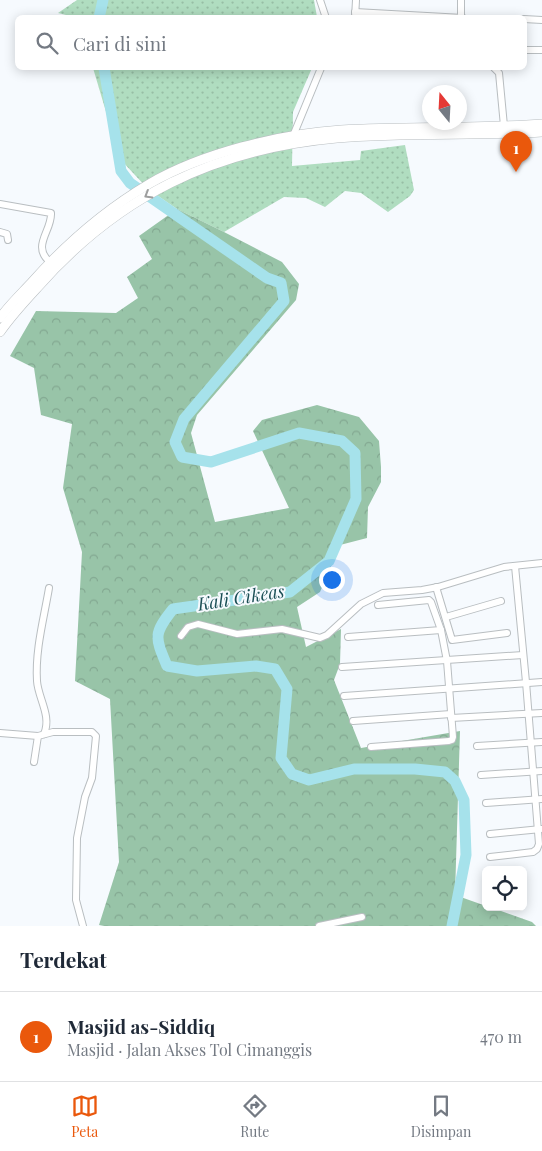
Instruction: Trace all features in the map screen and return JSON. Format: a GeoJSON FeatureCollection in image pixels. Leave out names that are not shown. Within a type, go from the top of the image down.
{"type":"FeatureCollection","features":[{"type":"Feature","properties":{"kind":"main road"},"geometry":{"type":"LineString","coordinates":[[0,318],[50,262],[90,225],[177,179],[200,169],[235,157],[297,143],[338,138],[508,129],[542,124]]}},
{"type":"Feature","properties":{"kind":"main road"},"geometry":{"type":"LineString","coordinates":[[0,332],[8,320],[54,268],[117,210],[149,184],[168,174],[234,150],[293,136],[340,130],[508,129],[542,132]]}},
{"type":"Feature","properties":{"kind":"street"},"geometry":{"type":"LineString","coordinates":[[320,0],[325,15]]}},
{"type":"Feature","properties":{"kind":"street"},"geometry":{"type":"LineString","coordinates":[[355,15],[356,0]]}},
{"type":"Feature","properties":{"kind":"street"},"geometry":{"type":"LineString","coordinates":[[461,0],[461,15]]}},
{"type":"Feature","properties":{"kind":"street"},"geometry":{"type":"LineString","coordinates":[[527,19],[542,20]]}},
{"type":"Feature","properties":{"kind":"street"},"geometry":{"type":"LineString","coordinates":[[527,50],[542,50]]}},
{"type":"Feature","properties":{"kind":"street"},"geometry":{"type":"LineString","coordinates":[[293,136],[320,70]]}},
{"type":"Feature","properties":{"kind":"street"},"geometry":{"type":"LineString","coordinates":[[496,70],[499,73],[508,129]]}},
{"type":"Feature","properties":{"kind":"street"},"geometry":{"type":"LineString","coordinates":[[0,204],[51,213],[42,250],[44,257],[50,262]]}},
{"type":"Feature","properties":{"kind":"street"},"geometry":{"type":"LineString","coordinates":[[0,232],[8,234],[8,240]]}},
{"type":"Feature","properties":{"kind":"street"},"geometry":{"type":"LineString","coordinates":[[181,636],[188,627],[198,624],[237,634],[282,629],[320,638],[328,635],[361,604],[383,593],[436,587],[504,567],[542,563]]}},
{"type":"Feature","properties":{"kind":"street"},"geometry":{"type":"LineString","coordinates":[[490,858],[533,852],[539,844],[539,799],[531,743],[515,566]]}},
{"type":"Feature","properties":{"kind":"street"},"geometry":{"type":"LineString","coordinates":[[436,587],[452,640],[507,633]]}},
{"type":"Feature","properties":{"kind":"street"},"geometry":{"type":"LineString","coordinates":[[34,762],[46,720],[37,683],[37,673],[40,636],[49,588]]}},
{"type":"Feature","properties":{"kind":"street"},"geometry":{"type":"LineString","coordinates":[[371,747],[449,741],[452,740],[453,736],[447,660],[441,630],[430,600],[378,605]]}},
{"type":"Feature","properties":{"kind":"street"},"geometry":{"type":"LineString","coordinates":[[446,617],[501,601]]}},
{"type":"Feature","properties":{"kind":"street"},"geometry":{"type":"LineString","coordinates":[[348,637],[441,630]]}},
{"type":"Feature","properties":{"kind":"street"},"geometry":{"type":"LineString","coordinates":[[342,667],[523,656]]}},
{"type":"Feature","properties":{"kind":"street"},"geometry":{"type":"LineString","coordinates":[[344,696],[542,682]]}},
{"type":"Feature","properties":{"kind":"street"},"geometry":{"type":"LineString","coordinates":[[353,721],[542,713]]}},
{"type":"Feature","properties":{"kind":"street"},"geometry":{"type":"LineString","coordinates":[[0,733],[41,735],[60,731],[92,732],[96,736],[92,778],[85,797],[77,838],[76,900],[83,926]]}},
{"type":"Feature","properties":{"kind":"street"},"geometry":{"type":"LineString","coordinates":[[477,746],[542,742]]}},
{"type":"Feature","properties":{"kind":"street"},"geometry":{"type":"LineString","coordinates":[[481,775],[542,771]]}},
{"type":"Feature","properties":{"kind":"street"},"geometry":{"type":"LineString","coordinates":[[486,803],[539,799]]}},
{"type":"Feature","properties":{"kind":"street"},"geometry":{"type":"LineString","coordinates":[[490,834],[540,829]]}},
{"type":"Feature","properties":{"kind":"street"},"geometry":{"type":"LineString","coordinates":[[319,926],[362,918]]}},
{"type":"Feature","properties":{"kind":"green space"},"geometry":{"type":"Polygon","coordinates":[[[77,0],[314,0],[317,15],[66,15],[58,13],[77,0]]]}},
{"type":"Feature","properties":{"kind":"green space"},"geometry":{"type":"Polygon","coordinates":[[[94,70],[311,70],[293,112],[292,166],[360,160],[361,151],[405,145],[414,190],[410,196],[388,212],[361,193],[345,191],[325,207],[306,198],[284,197],[224,232],[177,209],[148,189],[120,159],[94,70]]]}},
{"type":"Feature","properties":{"kind":"green space"},"geometry":{"type":"Polygon","coordinates":[[[177,209],[282,262],[299,284],[296,300],[197,415],[191,433],[215,522],[289,508],[253,431],[262,420],[317,405],[359,417],[379,441],[381,482],[368,507],[367,538],[340,545],[320,592],[297,607],[306,647],[341,629],[340,664],[334,680],[361,748],[460,731],[455,895],[482,905],[482,911],[501,911],[532,922],[536,926],[99,925],[119,862],[110,699],[75,681],[82,552],[63,488],[72,424],[41,415],[34,368],[10,356],[36,311],[116,313],[138,298],[127,277],[152,259],[139,236],[177,209]]]}},
{"type":"Feature","properties":{"kind":"waterway","name":"Kali Cikeas"},"geometry":{"type":"LineString","coordinates":[[100,15],[103,0]]}},
{"type":"Feature","properties":{"kind":"waterway","name":"Kali Cikeas"},"geometry":{"type":"LineString","coordinates":[[104,70],[121,171],[130,183],[267,278],[281,283],[284,301],[184,419],[175,442],[182,457],[211,462],[299,433],[342,441],[355,453],[356,499],[329,561],[290,592],[173,609],[162,624],[158,636],[158,642],[167,666],[197,671],[256,666],[275,669],[287,689],[281,758],[292,774],[309,780],[354,769],[415,769],[445,772],[455,781],[464,800],[466,855],[452,926]]}},
{"type":"Feature","properties":{"kind":"place","name":"Masjid as-Siddiq"},"geometry":{"type":"Point","coordinates":[516,172]}}]}
